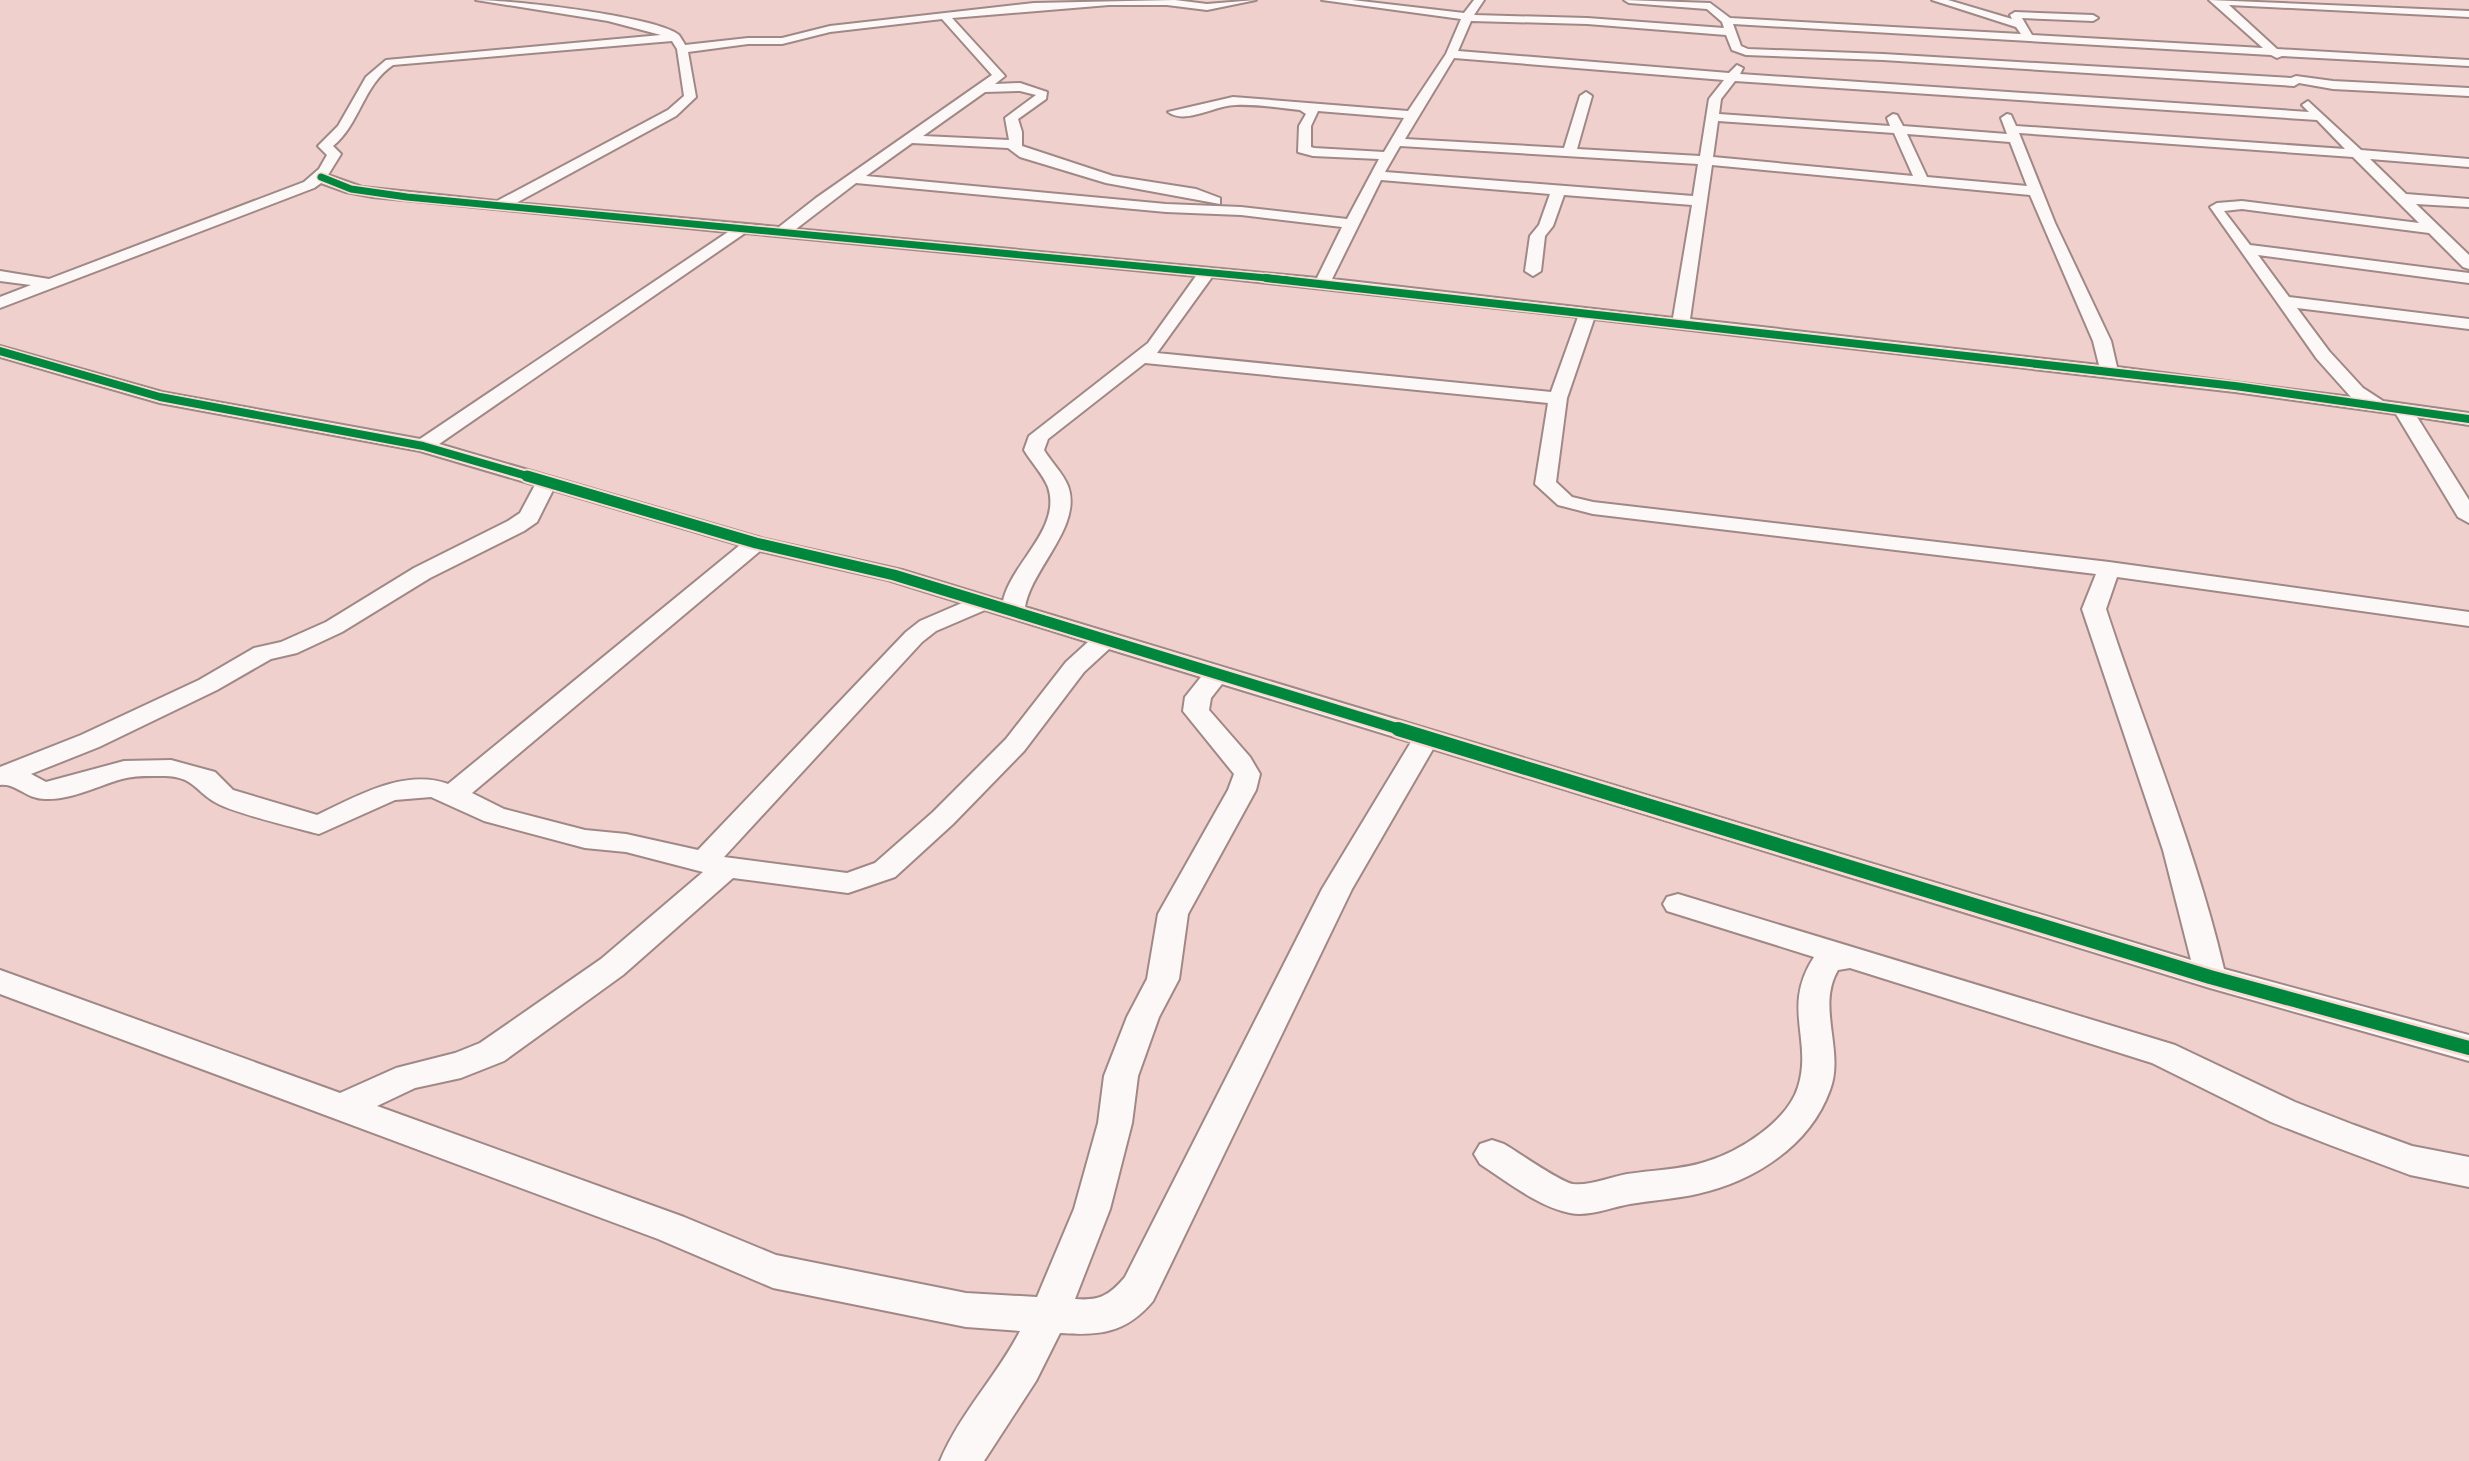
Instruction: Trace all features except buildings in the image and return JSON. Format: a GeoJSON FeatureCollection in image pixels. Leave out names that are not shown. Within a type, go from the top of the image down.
{"type":"FeatureCollection","features":[{"type":"Feature","properties":{"kind":"street"},"geometry":{"type":"LineString","coordinates":[[481,0],[608,18],[653,28],[678,43],[690,97],[652,125],[501,205]]}},
{"type":"Feature","properties":{"kind":"street"},"geometry":{"type":"LineString","coordinates":[[0,303],[292,194],[321,177],[334,154],[325,146],[338,139],[369,78],[390,62],[678,43],[782,41],[830,29],[1109,2],[1167,2],[1207,7],[1251,0]]}},
{"type":"Feature","properties":{"kind":"street"},"geometry":{"type":"LineString","coordinates":[[1327,0],[1468,17],[2029,39],[2469,63]]}},
{"type":"Feature","properties":{"kind":"street"},"geometry":{"type":"LineString","coordinates":[[1322,283],[1351,224],[1451,54],[1479,0]]}},
{"type":"Feature","properties":{"kind":"street"},"geometry":{"type":"LineString","coordinates":[[1629,0],[1711,7],[1725,4]]}},
{"type":"Feature","properties":{"kind":"street"},"geometry":{"type":"LineString","coordinates":[[1681,322],[1708,161],[1715,99],[1722,86],[1733,77],[1739,50],[1728,27],[1711,7],[1693,0]]}},
{"type":"Feature","properties":{"kind":"street"},"geometry":{"type":"LineString","coordinates":[[1937,0],[2019,24]]}},
{"type":"Feature","properties":{"kind":"street"},"geometry":{"type":"LineString","coordinates":[[2203,0],[2469,14]]}},
{"type":"Feature","properties":{"kind":"street"},"geometry":{"type":"LineString","coordinates":[[2219,0],[2290,68],[2295,81]]}},
{"type":"Feature","properties":{"kind":"street"},"geometry":{"type":"LineString","coordinates":[[2029,39],[2015,15],[2093,18]]}},
{"type":"Feature","properties":{"kind":"street"},"geometry":{"type":"LineString","coordinates":[[784,231],[821,201],[999,76],[945,17]]}},
{"type":"Feature","properties":{"kind":"street"},"geometry":{"type":"LineString","coordinates":[[1739,50],[2469,92]]}},
{"type":"Feature","properties":{"kind":"street"},"geometry":{"type":"LineString","coordinates":[[1451,54],[1888,90],[2321,117]]}},
{"type":"Feature","properties":{"kind":"street"},"geometry":{"type":"LineString","coordinates":[[1979,63],[1992,97],[2002,108],[2035,191],[2102,341],[2110,374]]}},
{"type":"Feature","properties":{"kind":"street"},"geometry":{"type":"LineString","coordinates":[[2295,81],[2290,84],[2292,89],[2469,264]]}},
{"type":"Feature","properties":{"kind":"street"},"geometry":{"type":"LineString","coordinates":[[984,88],[1020,87],[1041,92],[1042,96],[1037,101],[1011,118],[1016,132],[1015,148],[1025,154],[1111,180],[1196,193],[1241,211]]}},
{"type":"Feature","properties":{"kind":"street"},"geometry":{"type":"LineString","coordinates":[[1888,90],[1890,112],[1922,180]]}},
{"type":"Feature","properties":{"kind":"street"},"geometry":{"type":"LineString","coordinates":[[1569,154],[1586,96]]}},
{"type":"Feature","properties":{"kind":"street"},"geometry":{"type":"LineString","coordinates":[[1174,112],[1200,110],[1228,101],[1413,115]]}},
{"type":"Feature","properties":{"kind":"street"},"geometry":{"type":"LineString","coordinates":[[1302,106],[1313,113],[1305,126],[1307,144],[1303,149],[1390,156]]}},
{"type":"Feature","properties":{"kind":"street"},"geometry":{"type":"LineString","coordinates":[[1713,117],[1899,130],[2353,152],[2469,163]]}},
{"type":"Feature","properties":{"kind":"street"},"geometry":{"type":"LineString","coordinates":[[912,139],[1016,144]]}},
{"type":"Feature","properties":{"kind":"street"},"geometry":{"type":"LineString","coordinates":[[1397,142],[1708,161],[2035,191]]}},
{"type":"Feature","properties":{"kind":"street"},"geometry":{"type":"LineString","coordinates":[[1378,176],[1699,201]]}},
{"type":"Feature","properties":{"kind":"street"},"geometry":{"type":"LineString","coordinates":[[321,177],[334,186],[355,191],[1588,311],[2379,405],[2469,419]]}},
{"type":"Feature","properties":{"kind":"street"},"geometry":{"type":"LineString","coordinates":[[856,179],[1086,202],[1241,211],[1351,224]]}},
{"type":"Feature","properties":{"kind":"street"},"geometry":{"type":"LineString","coordinates":[[292,194],[355,191]]}},
{"type":"Feature","properties":{"kind":"street"},"geometry":{"type":"LineString","coordinates":[[1533,271],[1538,236],[1546,226],[1558,191]]}},
{"type":"Feature","properties":{"kind":"street"},"geometry":{"type":"LineString","coordinates":[[2399,198],[2469,203]]}},
{"type":"Feature","properties":{"kind":"street"},"geometry":{"type":"LineString","coordinates":[[2379,405],[2356,392],[2323,355],[2217,207],[2242,205],[2431,229]]}},
{"type":"Feature","properties":{"kind":"street"},"geometry":{"type":"LineString","coordinates":[[423,446],[743,228]]}},
{"type":"Feature","properties":{"kind":"street"},"geometry":{"type":"LineString","coordinates":[[2245,249],[2469,278]]}},
{"type":"Feature","properties":{"kind":"street"},"geometry":{"type":"LineString","coordinates":[[1012,612],[1018,584],[1035,563],[1051,530],[1061,497],[1057,483],[1043,468],[1034,450],[1039,436],[1140,357],[1168,329],[1180,313],[1181,305],[1206,274]]}},
{"type":"Feature","properties":{"kind":"street"},"geometry":{"type":"LineString","coordinates":[[0,276],[48,283]]}},
{"type":"Feature","properties":{"kind":"street"},"geometry":{"type":"LineString","coordinates":[[2283,301],[2469,324]]}},
{"type":"Feature","properties":{"kind":"street"},"geometry":{"type":"LineString","coordinates":[[1588,311],[1558,398],[1545,484],[1565,501],[1593,508],[2109,569],[2469,619]]}},
{"type":"Feature","properties":{"kind":"street"},"geometry":{"type":"LineString","coordinates":[[0,351],[160,397],[423,446],[756,543],[865,567],[2210,977],[2469,1048]]}},
{"type":"Feature","properties":{"kind":"street"},"geometry":{"type":"LineString","coordinates":[[1140,357],[1558,398]]}},
{"type":"Feature","properties":{"kind":"street"},"geometry":{"type":"LineString","coordinates":[[2402,408],[2469,517]]}},
{"type":"Feature","properties":{"kind":"street"},"geometry":{"type":"LineString","coordinates":[[3,776],[90,741],[195,691],[263,653],[288,648],[334,627],[422,573],[516,526],[529,517],[547,481]]}},
{"type":"Feature","properties":{"kind":"street"},"geometry":{"type":"LineString","coordinates":[[452,795],[756,543]]}},
{"type":"Feature","properties":{"kind":"street"},"geometry":{"type":"LineString","coordinates":[[2109,569],[2094,609],[2177,850],[2195,909],[2210,977]]}},
{"type":"Feature","properties":{"kind":"street"},"geometry":{"type":"LineString","coordinates":[[339,1108],[408,1077],[461,1065],[492,1052],[612,967],[716,865],[914,637],[928,626],[982,603]]}},
{"type":"Feature","properties":{"kind":"street"},"geometry":{"type":"LineString","coordinates":[[3,776],[26,782],[32,789],[46,791],[67,788],[124,769],[171,768],[205,778],[223,796],[319,825],[390,792],[434,788],[494,815],[523,824],[716,865],[848,883],[885,870],[943,818],[1015,745],[1075,667],[1103,641]]}},
{"type":"Feature","properties":{"kind":"street"},"geometry":{"type":"LineString","coordinates":[[961,1461],[981,1425],[1022,1368],[1049,1315],[1092,1209],[1115,1123],[1121,1076],[1143,1017],[1163,979],[1173,914],[1242,790],[1247,774],[1241,763],[1196,711],[1198,697],[1217,674]]}},
{"type":"Feature","properties":{"kind":"street"},"geometry":{"type":"LineString","coordinates":[[0,982],[671,1228],[773,1271],[966,1310],[1093,1318],[1123,1308],[1139,1289],[1337,889],[1427,736]]}},
{"type":"Feature","properties":{"kind":"street"},"geometry":{"type":"LineString","coordinates":[[1678,904],[2163,1054],[2313,1124],[2410,1160],[2469,1172]]}},
{"type":"Feature","properties":{"kind":"street"},"geometry":{"type":"LineString","coordinates":[[1492,1154],[1557,1194],[1573,1199],[1707,1177],[1743,1161],[1779,1139],[1804,1111],[1818,1070],[1811,1010],[1818,973],[1828,961],[1850,957]]}},
{"type":"Feature","properties":{"kind":"cycle path"},"geometry":{"type":"LineString","coordinates":[[321,177],[351,189],[407,197],[1322,283],[2235,386],[2469,419]]}},
{"type":"Feature","properties":{"kind":"cycle path"},"geometry":{"type":"LineString","coordinates":[[0,351],[160,397],[423,446],[756,543],[894,575],[2210,977],[2469,1048]]}}]}
